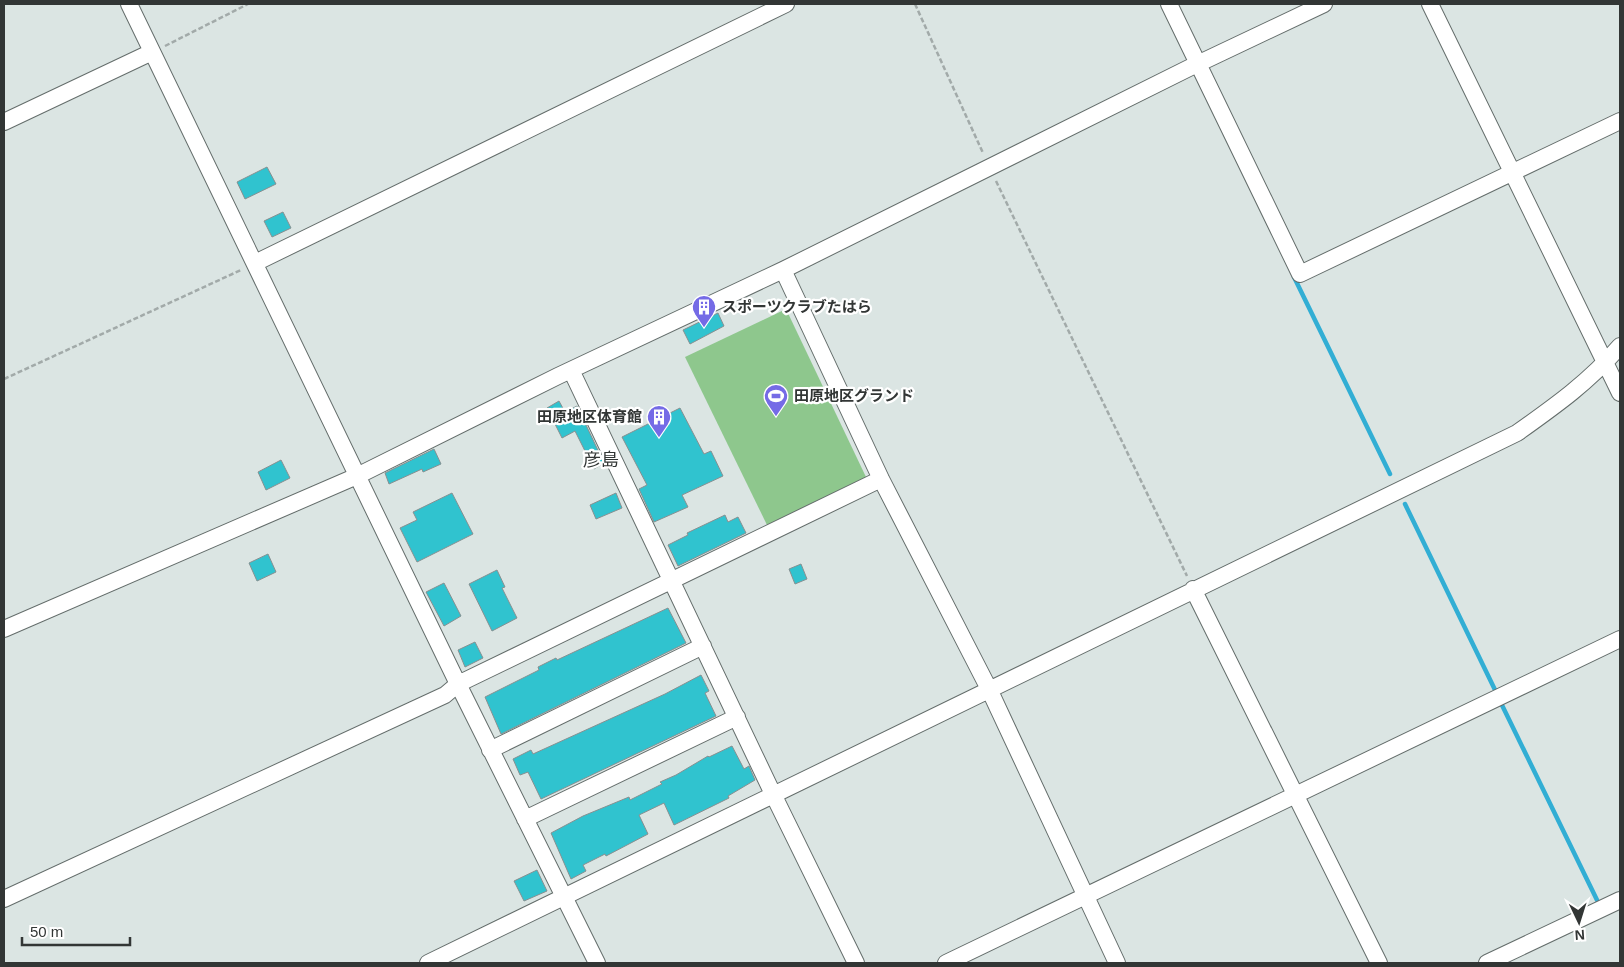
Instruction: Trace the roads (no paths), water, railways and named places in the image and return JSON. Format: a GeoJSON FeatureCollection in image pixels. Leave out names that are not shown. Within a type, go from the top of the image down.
{"type":"FeatureCollection","features":[{"type":"Feature","properties":{"kind":"street"},"geometry":{"type":"LineString","coordinates":[[129,4],[490,750],[597,963]]}},
{"type":"Feature","properties":{"kind":"street"},"geometry":{"type":"LineString","coordinates":[[255,263],[786,4]]}},
{"type":"Feature","properties":{"kind":"street"},"geometry":{"type":"LineString","coordinates":[[1169,4],[1194,66],[1300,274],[1513,174],[1620,121]]}},
{"type":"Feature","properties":{"kind":"street"},"geometry":{"type":"LineString","coordinates":[[4,629],[357,476],[571,370],[783,270],[1194,66],[1324,4]]}},
{"type":"Feature","properties":{"kind":"street"},"geometry":{"type":"LineString","coordinates":[[1430,4],[1620,393]]}},
{"type":"Feature","properties":{"kind":"street"},"geometry":{"type":"LineString","coordinates":[[4,122],[152,52]]}},
{"type":"Feature","properties":{"kind":"street"},"geometry":{"type":"LineString","coordinates":[[783,270],[881,479],[989,689],[1117,963]]}},
{"type":"Feature","properties":{"kind":"street"},"geometry":{"type":"LineString","coordinates":[[428,963],[1516,433],[1578,389],[1619,348]]}},
{"type":"Feature","properties":{"kind":"street"},"geometry":{"type":"LineString","coordinates":[[571,370],[773,794],[856,963]]}},
{"type":"Feature","properties":{"kind":"street"},"geometry":{"type":"LineString","coordinates":[[4,900],[445,695],[458,684],[881,479]]}},
{"type":"Feature","properties":{"kind":"street"},"geometry":{"type":"LineString","coordinates":[[1193,589],[1378,963]]}},
{"type":"Feature","properties":{"kind":"street"},"geometry":{"type":"LineString","coordinates":[[946,963],[1620,639]]}},
{"type":"Feature","properties":{"kind":"street"},"geometry":{"type":"LineString","coordinates":[[490,750],[703,646]]}},
{"type":"Feature","properties":{"kind":"street"},"geometry":{"type":"LineString","coordinates":[[525,819],[737,718]]}},
{"type":"Feature","properties":{"kind":"street"},"geometry":{"type":"LineString","coordinates":[[1487,963],[1620,900]]}},
{"type":"Feature","properties":{"kind":"waterway"},"geometry":{"type":"LineString","coordinates":[[1294,277],[1390,474]]}},
{"type":"Feature","properties":{"kind":"waterway"},"geometry":{"type":"LineString","coordinates":[[1405,504],[1497,694]]}},
{"type":"Feature","properties":{"kind":"waterway"},"geometry":{"type":"LineString","coordinates":[[1500,701],[1597,900]]}},
{"type":"Feature","properties":{"kind":"place","name":"スポーツクラブたはら"},"geometry":{"type":"Point","coordinates":[704,328]}},
{"type":"Feature","properties":{"kind":"place","name":"田原地区グランド"},"geometry":{"type":"Point","coordinates":[776,417]}},
{"type":"Feature","properties":{"kind":"place","name":"田原地区体育館"},"geometry":{"type":"Point","coordinates":[659,438]}},
{"type":"Feature","properties":{"kind":"district","name":"彦島"},"geometry":{"type":"Point","coordinates":[601,460]}}]}
